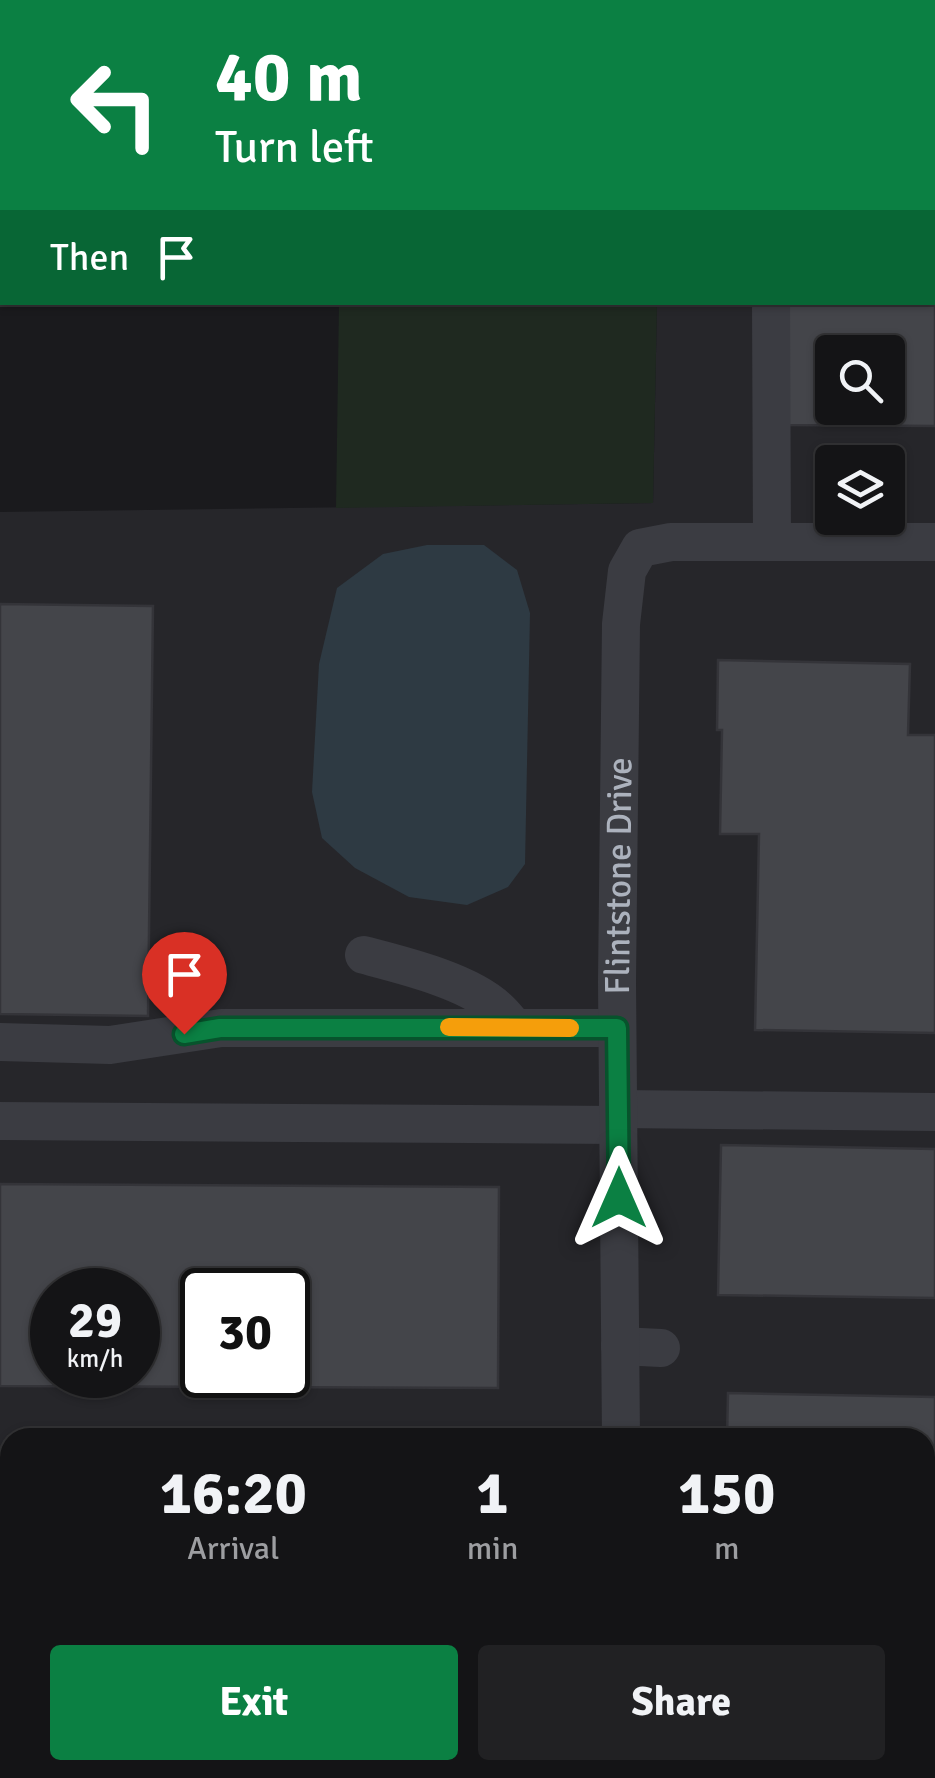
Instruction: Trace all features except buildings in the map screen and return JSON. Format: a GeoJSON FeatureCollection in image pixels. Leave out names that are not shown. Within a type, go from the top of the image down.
{"type":"FeatureCollection","features":[{"type":"Feature","properties":{"kind":"street"},"geometry":{"type":"LineString","coordinates":[[771,305],[760,542],[935,542]]}},
{"type":"Feature","properties":{"kind":"street","name":"Flintstone Drive"},"geometry":{"type":"LineString","coordinates":[[620,1428],[617,1028],[621,624],[627,570],[640,548],[671,542],[760,542]]}},
{"type":"Feature","properties":{"kind":"street"},"geometry":{"type":"LineString","coordinates":[[364,955],[418,969],[471,992],[495,1006],[514,1026]]}},
{"type":"Feature","properties":{"kind":"street"},"geometry":{"type":"LineString","coordinates":[[0,1042],[110,1044],[220,1028],[617,1028]]}},
{"type":"Feature","properties":{"kind":"street"},"geometry":{"type":"LineString","coordinates":[[0,1121],[935,1112]]}},
{"type":"Feature","properties":{"kind":"street"},"geometry":{"type":"LineString","coordinates":[[620,1346],[661,1348]]}},
{"type":"Feature","properties":{"kind":"shaded area"},"geometry":{"type":"Polygon","coordinates":[[[657,305],[935,305],[935,1428],[0,1428],[0,512],[653,503],[657,305]]]}},
{"type":"Feature","properties":{"kind":"shaded area"},"geometry":{"type":"Polygon","coordinates":[[[427,545],[484,545],[517,570],[530,613],[525,864],[508,887],[467,905],[409,897],[355,868],[322,838],[312,792],[319,664],[337,588],[383,554],[427,545]]]}},
{"type":"Feature","properties":{"kind":"green space"},"geometry":{"type":"Polygon","coordinates":[[[339,305],[657,305],[653,503],[336,508],[339,305]]]}},
{"type":"Feature","properties":{"kind":"slow traffic"},"geometry":{"type":"LineString","coordinates":[[449,1027],[570,1028]]}},
{"type":"Feature","properties":{"kind":"route"},"geometry":{"type":"LineString","coordinates":[[184,1034],[220,1028],[617,1028],[619,1198]]}}]}
